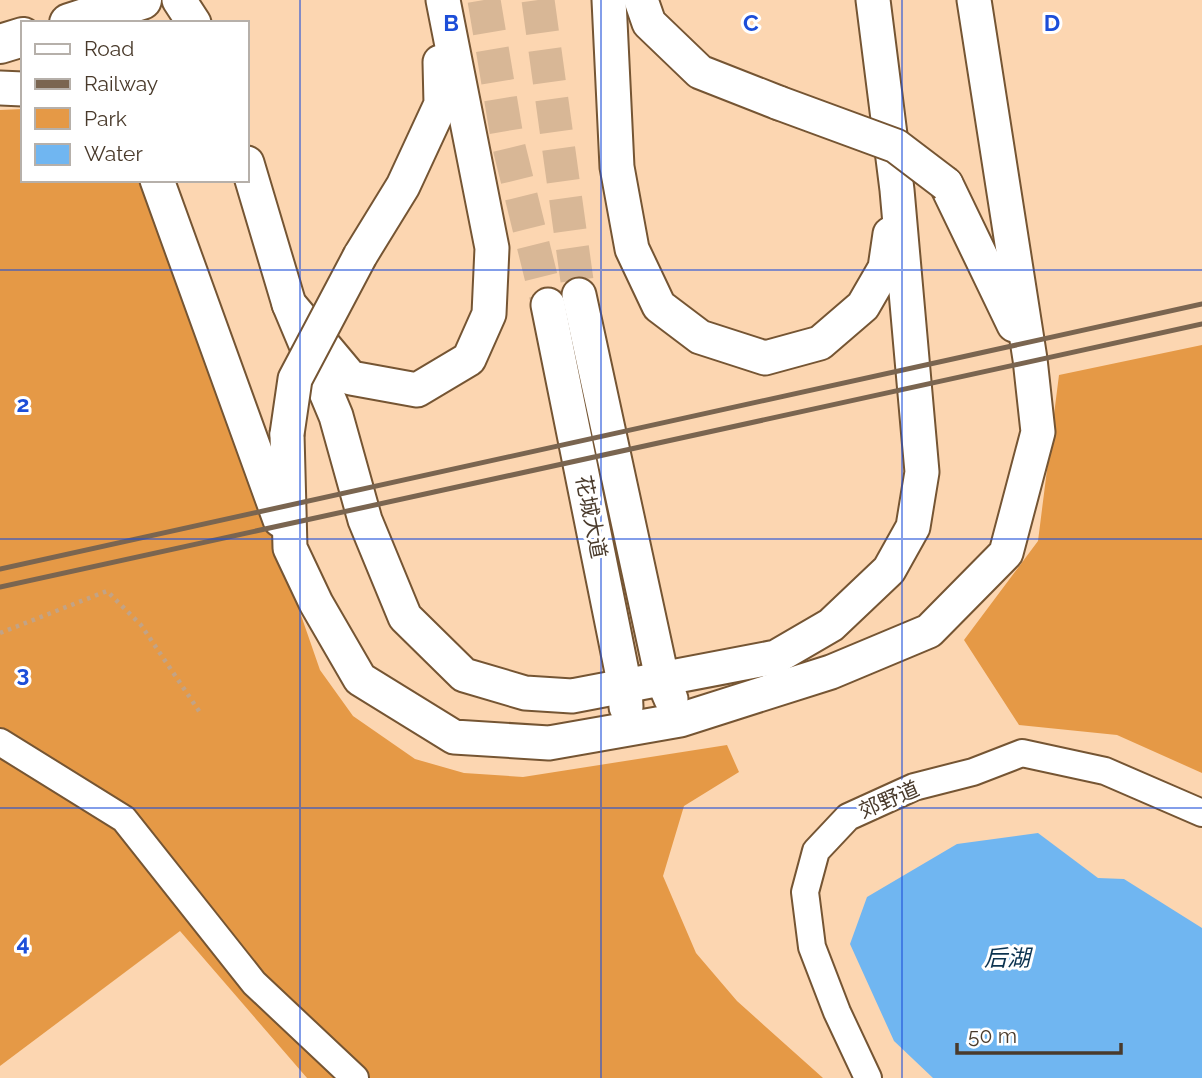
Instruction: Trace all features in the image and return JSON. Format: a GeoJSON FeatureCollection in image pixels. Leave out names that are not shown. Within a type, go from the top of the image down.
{"type":"FeatureCollection","features":[{"type":"Feature","properties":{"kind":"highway"},"geometry":{"type":"LineString","coordinates":[[75,21],[142,0]]}},
{"type":"Feature","properties":{"kind":"highway"},"geometry":{"type":"LineString","coordinates":[[0,44],[21,38]]}},
{"type":"Feature","properties":{"kind":"main road"},"geometry":{"type":"LineString","coordinates":[[179,0],[193,21]]}},
{"type":"Feature","properties":{"kind":"main road"},"geometry":{"type":"LineString","coordinates":[[290,548],[287,434],[295,379],[360,256],[403,186],[441,104],[441,0]]}},
{"type":"Feature","properties":{"kind":"main road"},"geometry":{"type":"LineString","coordinates":[[289,304],[351,378],[417,390],[469,359],[489,314],[492,248],[441,0]]}},
{"type":"Feature","properties":{"kind":"main road"},"geometry":{"type":"LineString","coordinates":[[609,0],[617,167],[632,249],[659,306],[700,337],[765,358],[820,343],[863,306],[885,268],[897,190]]}},
{"type":"Feature","properties":{"kind":"main road"},"geometry":{"type":"LineString","coordinates":[[641,0],[649,23],[701,72],[896,146],[946,184],[1030,359]]}},
{"type":"Feature","properties":{"kind":"main road"},"geometry":{"type":"LineString","coordinates":[[248,166],[289,304],[336,416],[365,520],[405,617],[464,675],[525,693],[572,696],[776,657],[831,625],[889,570],[914,527],[922,472],[897,190],[873,0]]}},
{"type":"Feature","properties":{"kind":"main road"},"geometry":{"type":"LineString","coordinates":[[158,182],[290,548],[316,603],[360,679],[454,737],[549,743],[680,720],[831,672],[929,631],[1006,552],[1038,432],[1030,359],[974,0]]}},
{"type":"Feature","properties":{"kind":"main road"},"geometry":{"type":"LineString","coordinates":[[0,88],[21,89]]}},
{"type":"Feature","properties":{"kind":"main road"},"geometry":{"type":"LineString","coordinates":[[579,295],[662,678],[680,720]]}},
{"type":"Feature","properties":{"kind":"main road","name":"花城大道"},"geometry":{"type":"LineString","coordinates":[[548,304],[625,687],[627,731]]}},
{"type":"Feature","properties":{"kind":"street"},"geometry":{"type":"LineString","coordinates":[[0,742],[124,819],[254,984],[355,1078]]}},
{"type":"Feature","properties":{"kind":"street","name":"郊野道"},"geometry":{"type":"LineString","coordinates":[[868,1078],[837,1012],[812,947],[805,892],[816,851],[848,817],[914,787],[973,772],[1022,753],[1105,771],[1202,813]]}},
{"type":"Feature","properties":{"kind":"path"},"geometry":{"type":"LineString","coordinates":[[0,633],[107,591],[141,625],[201,715]]}},
{"type":"Feature","properties":{"kind":"green space"},"geometry":{"type":"Polygon","coordinates":[[[21,109],[21,182],[139,182],[151,197],[209,350],[320,670],[353,716],[415,759],[464,773],[523,777],[727,745],[739,772],[684,806],[663,876],[696,953],[737,1001],[823,1078],[307,1078],[180,931],[0,1066],[0,110],[21,109]]]}},
{"type":"Feature","properties":{"kind":"green space"},"geometry":{"type":"Polygon","coordinates":[[[1202,345],[1202,773],[1117,735],[1019,725],[964,640],[1038,541],[1059,375],[1202,345]]]}},
{"type":"Feature","properties":{"kind":"water","name":"后湖"},"geometry":{"type":"Polygon","coordinates":[[[1038,833],[1098,878],[1124,879],[1202,928],[1202,1078],[933,1078],[894,1041],[850,944],[867,897],[957,844],[1038,833]]]}},
{"type":"Feature","properties":{"kind":"tunnel"},"geometry":{"type":"LineString","coordinates":[[484,0],[508,143],[548,305]]}},
{"type":"Feature","properties":{"kind":"tunnel"},"geometry":{"type":"LineString","coordinates":[[538,0],[579,295]]}},
{"type":"Feature","properties":{"kind":"railway"},"geometry":{"type":"LineString","coordinates":[[0,569],[1202,304]]}},
{"type":"Feature","properties":{"kind":"railway"},"geometry":{"type":"LineString","coordinates":[[0,587],[1202,324]]}}]}
